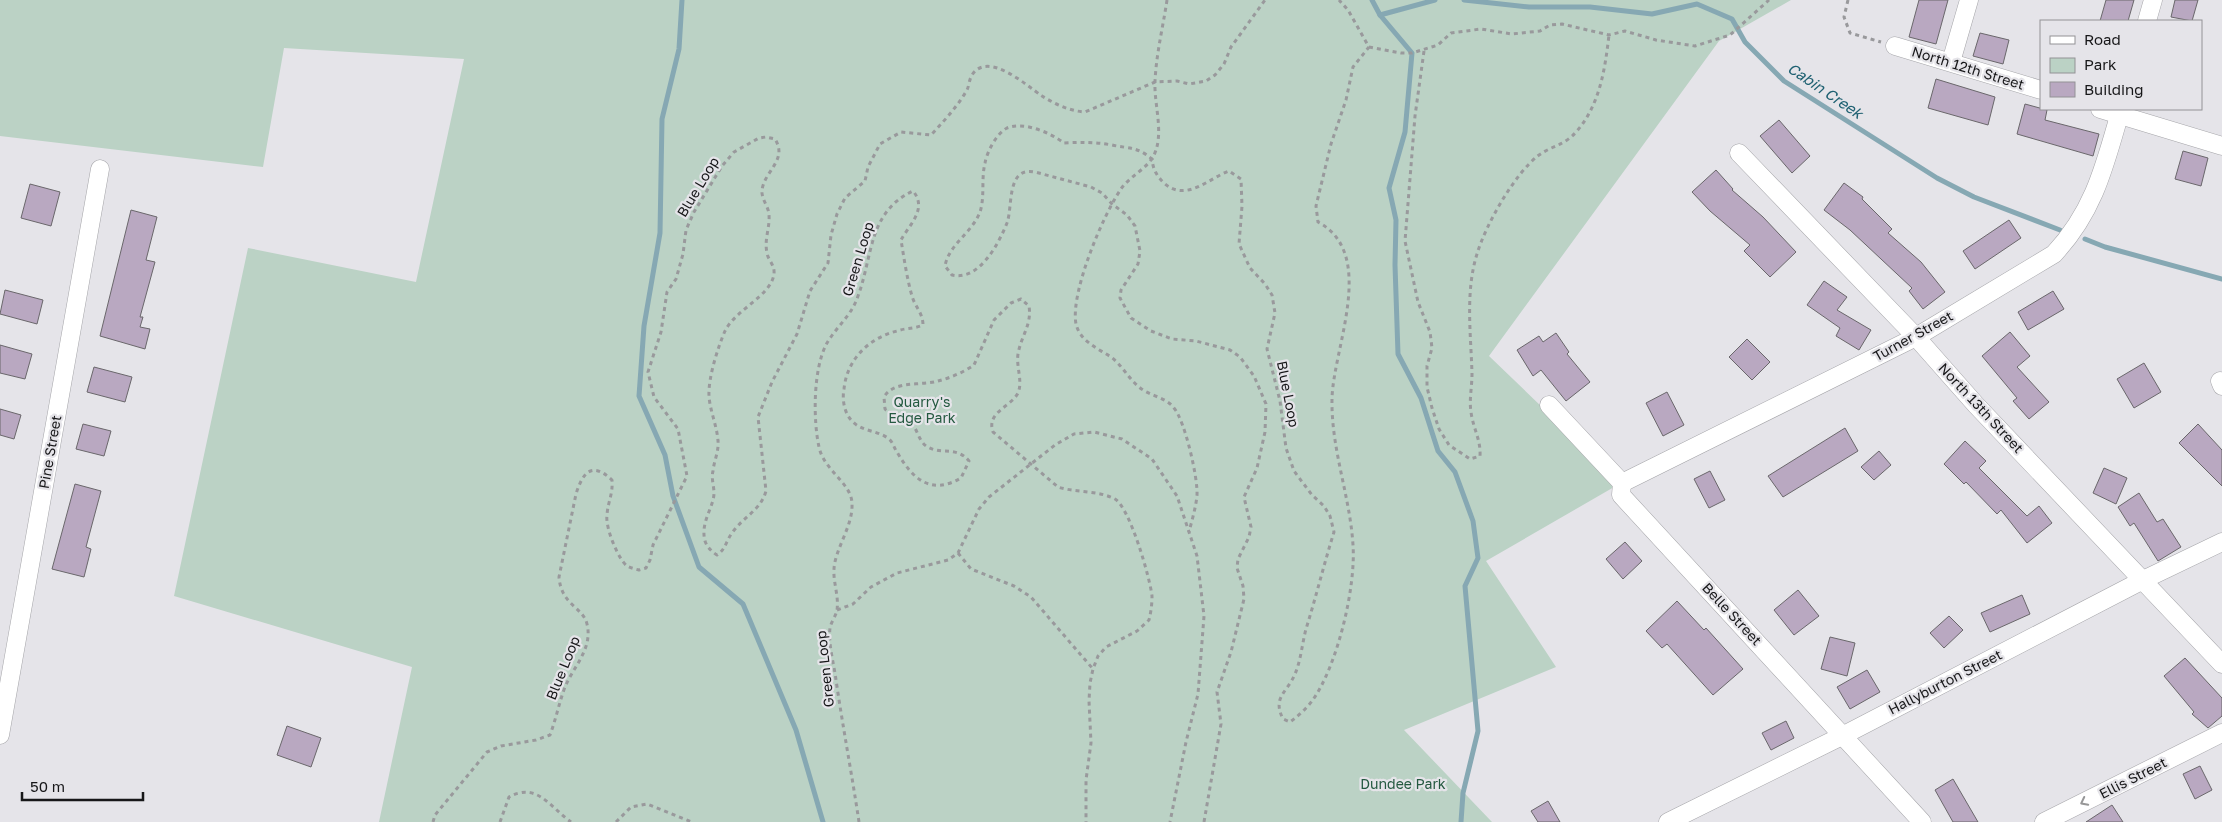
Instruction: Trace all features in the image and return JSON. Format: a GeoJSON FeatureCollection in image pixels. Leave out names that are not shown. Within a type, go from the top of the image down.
{"type":"FeatureCollection","features":[{"type":"Feature","properties":{"kind":"street"},"geometry":{"type":"LineString","coordinates":[[1951,62],[1969,0]]}},
{"type":"Feature","properties":{"kind":"street"},"geometry":{"type":"LineString","coordinates":[[2147,20],[2153,0]]}},
{"type":"Feature","properties":{"kind":"street","name":"North 12th Street"},"geometry":{"type":"LineString","coordinates":[[1895,46],[2040,90]]}},
{"type":"Feature","properties":{"kind":"street"},"geometry":{"type":"LineString","coordinates":[[2107,110],[2120,112],[2222,146]]}},
{"type":"Feature","properties":{"kind":"street","name":"Turner Street"},"geometry":{"type":"LineString","coordinates":[[1622,483],[1916,337],[2054,254],[2072,235],[2088,209],[2102,175],[2120,112]]}},
{"type":"Feature","properties":{"kind":"street","name":"North 13th Street"},"geometry":{"type":"LineString","coordinates":[[1739,153],[1916,337],[1976,405],[2222,664]]}},
{"type":"Feature","properties":{"kind":"street","name":"Pine Street"},"geometry":{"type":"LineString","coordinates":[[0,735],[100,169]]}},
{"type":"Feature","properties":{"kind":"street","name":"Belle Street"},"geometry":{"type":"LineString","coordinates":[[1548,405],[1622,483],[1621,495],[1844,735],[1922,822]]}},
{"type":"Feature","properties":{"kind":"street","name":"Hallyburton Street"},"geometry":{"type":"LineString","coordinates":[[1668,822],[1844,735],[2143,580],[2222,542]]}},
{"type":"Feature","properties":{"kind":"street","name":"Ellis Street"},"geometry":{"type":"LineString","coordinates":[[2044,822],[2222,734]]}},
{"type":"Feature","properties":{"kind":"path"},"geometry":{"type":"LineString","coordinates":[[1167,0],[1155,82],[1159,136],[1152,158],[1122,188],[1112,204],[1092,249],[1076,302],[1076,324],[1083,338],[1118,362],[1138,387],[1174,407],[1182,421],[1195,475],[1197,494],[1189,533]]}},
{"type":"Feature","properties":{"kind":"path","name":"Blue Loop"},"geometry":{"type":"LineString","coordinates":[[433,822],[434,815],[487,752],[501,746],[536,740],[550,735],[570,675],[584,654],[589,640],[587,622],[560,590],[559,577],[576,494],[580,480],[586,473],[592,470],[599,470],[612,480],[613,494],[606,517],[607,526],[621,559],[627,566],[639,570],[646,568],[650,560],[653,545],[686,476],[678,429],[654,397],[648,372],[661,332],[667,292],[676,279],[686,230],[694,212],[722,166],[734,152],[759,138],[766,137],[775,139],[780,147],[780,156],[762,190],[770,213],[765,240],[767,255],[772,263],[774,273],[770,283],[760,296],[742,310],[726,329],[713,367],[709,395],[718,440],[712,473],[715,495],[708,512],[704,530],[705,542],[711,551],[717,555],[723,551],[732,532],[764,500],[766,491],[758,417],[772,382],[797,334],[810,290],[828,263],[831,235],[837,214],[845,198],[865,181],[868,167],[880,144],[901,132],[931,136],[946,121],[968,88],[972,75],[981,68],[990,66],[1016,77],[1041,95],[1075,111],[1085,112],[1155,82],[1177,81],[1190,84],[1206,80],[1215,75],[1224,64],[1231,47],[1265,0]]}},
{"type":"Feature","properties":{"kind":"path"},"geometry":{"type":"LineString","coordinates":[[1339,0],[1348,10],[1369,47],[1401,53],[1424,50],[1438,45],[1451,34],[1482,29],[1512,34],[1540,31],[1550,25],[1562,24],[1609,35],[1624,31],[1656,40],[1695,46],[1730,35],[1769,0]]}},
{"type":"Feature","properties":{"kind":"path"},"geometry":{"type":"LineString","coordinates":[[1848,0],[1844,17],[1850,33],[1895,46]]}},
{"type":"Feature","properties":{"kind":"path"},"geometry":{"type":"LineString","coordinates":[[1424,50],[1415,116],[1405,240],[1418,302],[1430,332],[1432,348],[1428,366],[1427,387],[1432,408],[1439,429],[1449,445],[1470,458],[1480,456],[1481,443],[1470,411],[1471,278],[1477,252],[1496,210],[1528,164],[1541,153],[1564,143],[1577,131],[1591,111],[1604,72],[1609,35]]}},
{"type":"Feature","properties":{"kind":"path","name":"Blue Loop"},"geometry":{"type":"LineString","coordinates":[[1204,822],[1221,724],[1217,692],[1231,652],[1244,599],[1243,586],[1237,568],[1238,559],[1250,537],[1252,527],[1244,497],[1257,468],[1265,432],[1266,404],[1254,376],[1240,357],[1230,350],[1196,341],[1172,339],[1151,331],[1131,318],[1120,298],[1121,290],[1138,264],[1136,226],[1127,215],[1091,187],[1029,171],[1016,178],[1012,187],[1008,221],[995,246],[980,266],[961,277],[952,275],[945,266],[950,250],[970,229],[979,214],[985,163],[989,151],[998,136],[1007,128],[1019,126],[1030,128],[1056,136],[1064,143],[1098,141],[1114,146],[1130,146],[1142,150],[1152,158],[1157,176],[1167,185],[1182,191],[1203,185],[1229,171],[1241,179],[1242,197],[1239,244],[1250,268],[1266,284],[1272,295],[1275,313],[1268,349],[1280,401],[1286,448],[1294,471],[1312,495],[1324,506],[1334,532],[1306,631],[1300,664],[1293,679],[1278,700],[1279,711],[1283,719],[1290,722],[1312,702],[1323,684],[1343,628],[1353,569],[1353,546],[1340,473],[1332,399],[1334,369],[1349,306],[1348,270],[1343,250],[1335,237],[1327,227],[1318,222],[1316,206],[1331,144],[1346,100],[1353,67],[1369,47]]}},
{"type":"Feature","properties":{"kind":"path","name":"Green Loop"},"geometry":{"type":"LineString","coordinates":[[859,822],[831,646],[830,628],[837,610],[834,568],[852,515],[852,496],[845,485],[824,462],[818,446],[816,380],[826,344],[852,311],[866,272],[869,253],[877,227],[890,207],[900,198],[914,191],[919,202],[918,210],[901,240],[914,305],[923,317],[923,325],[898,330],[879,338],[863,348],[853,360],[844,386],[843,396],[847,413],[858,426],[890,440],[912,473],[926,484],[947,485],[961,478],[969,461],[964,454],[924,445],[908,419],[885,409],[884,397],[890,390],[903,385],[937,382],[974,365],[994,320],[1011,303],[1021,299],[1029,306],[1030,321],[1021,342],[1018,356],[1017,365],[1020,383],[1018,393],[994,417],[992,428],[994,432],[1058,487],[1071,491],[1106,496],[1117,500],[1144,559],[1151,594],[1149,620],[1138,631],[1106,647],[1098,656],[1093,669],[1089,701],[1091,743],[1086,780],[1086,822]]}},
{"type":"Feature","properties":{"kind":"path"},"geometry":{"type":"LineString","coordinates":[[837,610],[853,604],[871,587],[897,572],[948,560],[958,553],[979,509],[989,497],[1032,465],[1055,444],[1074,434],[1094,432],[1122,439],[1152,460],[1177,496],[1196,556],[1204,616],[1198,694],[1170,822]]}},
{"type":"Feature","properties":{"kind":"path"},"geometry":{"type":"LineString","coordinates":[[958,553],[971,569],[1014,586],[1031,597],[1093,669]]}},
{"type":"Feature","properties":{"kind":"path"},"geometry":{"type":"LineString","coordinates":[[500,822],[509,797],[517,793],[529,791],[536,793],[571,822]]}},
{"type":"Feature","properties":{"kind":"path"},"geometry":{"type":"LineString","coordinates":[[616,822],[631,807],[646,804],[692,822]]}},
{"type":"Feature","properties":{"kind":"green space","name":"Quarry's Edge Park"},"geometry":{"type":"Polygon","coordinates":[[[0,0],[1791,0],[1719,41],[1489,356],[1621,483],[1486,561],[1556,667],[1404,730],[1492,822],[379,822],[412,667],[174,596],[248,248],[416,282],[464,59],[284,48],[263,167],[0,136],[0,0]]]}},
{"type":"Feature","properties":{"kind":"building"},"geometry":{"type":"Polygon","coordinates":[[[1919,0],[1948,0],[1936,44],[1909,37],[1919,0]]]}},
{"type":"Feature","properties":{"kind":"building"},"geometry":{"type":"Polygon","coordinates":[[[2106,0],[2134,0],[2128,20],[2100,20],[2106,0]]]}},
{"type":"Feature","properties":{"kind":"building"},"geometry":{"type":"Polygon","coordinates":[[[2175,0],[2198,0],[2192,20],[2171,17],[2175,0]]]}},
{"type":"Feature","properties":{"kind":"building"},"geometry":{"type":"Polygon","coordinates":[[[1980,33],[2009,40],[2003,64],[1973,56],[1980,33]]]}},
{"type":"Feature","properties":{"kind":"building"},"geometry":{"type":"Polygon","coordinates":[[[1936,79],[1995,97],[1988,125],[1928,108],[1936,79]]]}},
{"type":"Feature","properties":{"kind":"building"},"geometry":{"type":"Polygon","coordinates":[[[2025,104],[2040,108],[2040,110],[2047,110],[2045,120],[2099,134],[2093,156],[2017,134],[2025,104]]]}},
{"type":"Feature","properties":{"kind":"building"},"geometry":{"type":"Polygon","coordinates":[[[1779,120],[1810,156],[1792,173],[1760,136],[1779,120]]]}},
{"type":"Feature","properties":{"kind":"building"},"geometry":{"type":"Polygon","coordinates":[[[2183,151],[2208,158],[2201,186],[2175,179],[2183,151]]]}},
{"type":"Feature","properties":{"kind":"building"},"geometry":{"type":"Polygon","coordinates":[[[1716,170],[1732,190],[1763,217],[1796,252],[1770,277],[1744,251],[1750,245],[1710,211],[1692,192],[1716,170]]]}},
{"type":"Feature","properties":{"kind":"building"},"geometry":{"type":"Polygon","coordinates":[[[1844,183],[1863,197],[1862,199],[1892,229],[1888,233],[1921,262],[1945,292],[1923,309],[1909,291],[1912,288],[1850,230],[1824,210],[1844,183]]]}},
{"type":"Feature","properties":{"kind":"building"},"geometry":{"type":"Polygon","coordinates":[[[30,184],[60,192],[51,226],[21,218],[30,184]]]}},
{"type":"Feature","properties":{"kind":"building"},"geometry":{"type":"Polygon","coordinates":[[[131,210],[157,217],[146,260],[155,262],[140,317],[143,317],[140,327],[150,329],[145,349],[100,336],[131,210]]]}},
{"type":"Feature","properties":{"kind":"building"},"geometry":{"type":"Polygon","coordinates":[[[2009,220],[2021,238],[1975,269],[1963,251],[2009,220]]]}},
{"type":"Feature","properties":{"kind":"building"},"geometry":{"type":"Polygon","coordinates":[[[1824,281],[1847,297],[1837,310],[1871,330],[1859,350],[1836,336],[1840,328],[1807,305],[1824,281]]]}},
{"type":"Feature","properties":{"kind":"building"},"geometry":{"type":"Polygon","coordinates":[[[5,290],[43,300],[37,324],[0,314],[5,290]]]}},
{"type":"Feature","properties":{"kind":"building"},"geometry":{"type":"Polygon","coordinates":[[[2053,291],[2064,309],[2028,330],[2018,312],[2053,291]]]}},
{"type":"Feature","properties":{"kind":"building"},"geometry":{"type":"Polygon","coordinates":[[[2010,332],[2030,356],[2017,367],[2049,402],[2029,419],[2013,401],[2017,398],[1982,356],[2010,332]]]}},
{"type":"Feature","properties":{"kind":"building"},"geometry":{"type":"Polygon","coordinates":[[[1556,333],[1569,352],[1567,354],[1590,382],[1566,401],[1541,370],[1533,376],[1517,350],[1539,336],[1543,342],[1556,333]]]}},
{"type":"Feature","properties":{"kind":"building"},"geometry":{"type":"Polygon","coordinates":[[[1747,339],[1770,362],[1752,380],[1729,357],[1747,339]]]}},
{"type":"Feature","properties":{"kind":"building"},"geometry":{"type":"Polygon","coordinates":[[[0,345],[32,354],[25,379],[0,373],[0,345]]]}},
{"type":"Feature","properties":{"kind":"building"},"geometry":{"type":"Polygon","coordinates":[[[2144,363],[2161,392],[2134,408],[2117,379],[2144,363]]]}},
{"type":"Feature","properties":{"kind":"building"},"geometry":{"type":"Polygon","coordinates":[[[94,367],[132,377],[125,402],[87,392],[94,367]]]}},
{"type":"Feature","properties":{"kind":"building"},"geometry":{"type":"Polygon","coordinates":[[[1667,392],[1684,425],[1663,436],[1646,403],[1667,392]]]}},
{"type":"Feature","properties":{"kind":"building"},"geometry":{"type":"Polygon","coordinates":[[[0,409],[21,415],[14,439],[0,435],[0,409]]]}},
{"type":"Feature","properties":{"kind":"building"},"geometry":{"type":"Polygon","coordinates":[[[83,424],[111,431],[104,456],[76,449],[83,424]]]}},
{"type":"Feature","properties":{"kind":"building"},"geometry":{"type":"Polygon","coordinates":[[[2198,424],[2222,450],[2222,486],[2179,443],[2198,424]]]}},
{"type":"Feature","properties":{"kind":"building"},"geometry":{"type":"Polygon","coordinates":[[[1845,428],[1858,451],[1783,497],[1768,476],[1845,428]]]}},
{"type":"Feature","properties":{"kind":"building"},"geometry":{"type":"Polygon","coordinates":[[[1965,441],[1986,461],[1979,468],[2027,516],[2039,506],[2052,523],[2027,543],[2001,510],[1997,514],[1966,482],[1964,484],[1944,464],[1965,441]]]}},
{"type":"Feature","properties":{"kind":"building"},"geometry":{"type":"Polygon","coordinates":[[[1879,451],[1891,465],[1874,480],[1861,467],[1879,451]]]}},
{"type":"Feature","properties":{"kind":"building"},"geometry":{"type":"Polygon","coordinates":[[[2104,468],[2127,478],[2116,504],[2093,493],[2104,468]]]}},
{"type":"Feature","properties":{"kind":"building"},"geometry":{"type":"Polygon","coordinates":[[[1710,471],[1725,500],[1709,508],[1694,479],[1710,471]]]}},
{"type":"Feature","properties":{"kind":"building"},"geometry":{"type":"Polygon","coordinates":[[[75,484],[101,491],[86,547],[91,549],[84,577],[52,569],[75,484]]]}},
{"type":"Feature","properties":{"kind":"building"},"geometry":{"type":"Polygon","coordinates":[[[2139,493],[2157,522],[2163,519],[2181,547],[2158,561],[2134,523],[2130,526],[2118,507],[2139,493]]]}},
{"type":"Feature","properties":{"kind":"building"},"geometry":{"type":"Polygon","coordinates":[[[1625,542],[1642,561],[1623,579],[1606,559],[1625,542]]]}},
{"type":"Feature","properties":{"kind":"building"},"geometry":{"type":"Polygon","coordinates":[[[1798,590],[1819,616],[1794,635],[1774,610],[1798,590]]]}},
{"type":"Feature","properties":{"kind":"building"},"geometry":{"type":"Polygon","coordinates":[[[2022,595],[2030,614],[1990,632],[1981,613],[2022,595]]]}},
{"type":"Feature","properties":{"kind":"building"},"geometry":{"type":"Polygon","coordinates":[[[1677,601],[1704,630],[1706,628],[1743,669],[1713,695],[1667,644],[1662,648],[1646,631],[1677,601]]]}},
{"type":"Feature","properties":{"kind":"building"},"geometry":{"type":"Polygon","coordinates":[[[1949,616],[1963,630],[1944,648],[1930,633],[1949,616]]]}},
{"type":"Feature","properties":{"kind":"building"},"geometry":{"type":"Polygon","coordinates":[[[1830,637],[1855,643],[1847,676],[1821,669],[1830,637]]]}},
{"type":"Feature","properties":{"kind":"building"},"geometry":{"type":"Polygon","coordinates":[[[2185,658],[2222,698],[2222,716],[2208,728],[2192,714],[2194,712],[2164,676],[2185,658]]]}},
{"type":"Feature","properties":{"kind":"building"},"geometry":{"type":"Polygon","coordinates":[[[1867,670],[1880,692],[1850,709],[1837,687],[1867,670]]]}},
{"type":"Feature","properties":{"kind":"building"},"geometry":{"type":"Polygon","coordinates":[[[1786,721],[1794,738],[1771,750],[1762,733],[1786,721]]]}},
{"type":"Feature","properties":{"kind":"building"},"geometry":{"type":"Polygon","coordinates":[[[287,726],[321,738],[311,767],[277,755],[287,726]]]}},
{"type":"Feature","properties":{"kind":"building"},"geometry":{"type":"Polygon","coordinates":[[[2200,766],[2212,790],[2195,799],[2183,774],[2200,766]]]}},
{"type":"Feature","properties":{"kind":"building"},"geometry":{"type":"Polygon","coordinates":[[[1953,779],[1978,822],[1953,822],[1935,790],[1953,779]]]}},
{"type":"Feature","properties":{"kind":"building"},"geometry":{"type":"Polygon","coordinates":[[[1548,801],[1560,822],[1538,822],[1531,811],[1548,801]]]}},
{"type":"Feature","properties":{"kind":"building"},"geometry":{"type":"Polygon","coordinates":[[[2112,805],[2123,822],[2086,822],[2112,805]]]}},
{"type":"Feature","properties":{"kind":"waterway"},"geometry":{"type":"LineString","coordinates":[[682,0],[679,49],[662,119],[660,233],[644,326],[639,396],[665,455],[673,496],[699,567],[743,604],[796,730],[823,822]]}},
{"type":"Feature","properties":{"kind":"waterway"},"geometry":{"type":"LineString","coordinates":[[1372,0],[1380,15],[1412,53],[1405,132],[1389,188],[1396,220],[1395,265],[1398,354],[1421,398],[1438,451],[1455,472],[1473,521],[1478,558],[1465,586],[1478,731],[1463,793],[1461,822]]}},
{"type":"Feature","properties":{"kind":"waterway","name":"Cabin Creek"},"geometry":{"type":"LineString","coordinates":[[1380,15],[1435,0]]}},
{"type":"Feature","properties":{"kind":"waterway","name":"Cabin Creek"},"geometry":{"type":"LineString","coordinates":[[1464,0],[1529,7],[1590,7],[1652,14],[1697,4],[1732,19],[1745,42],[1784,81],[1937,178],[1974,197],[2060,230]]}},
{"type":"Feature","properties":{"kind":"waterway","name":"Cabin Creek"},"geometry":{"type":"LineString","coordinates":[[2085,239],[2105,247],[2222,279]]}},
{"type":"Feature","properties":{"kind":"park label","name":"Dundee Park"},"geometry":{"type":"Point","coordinates":[1403,784]}}]}
